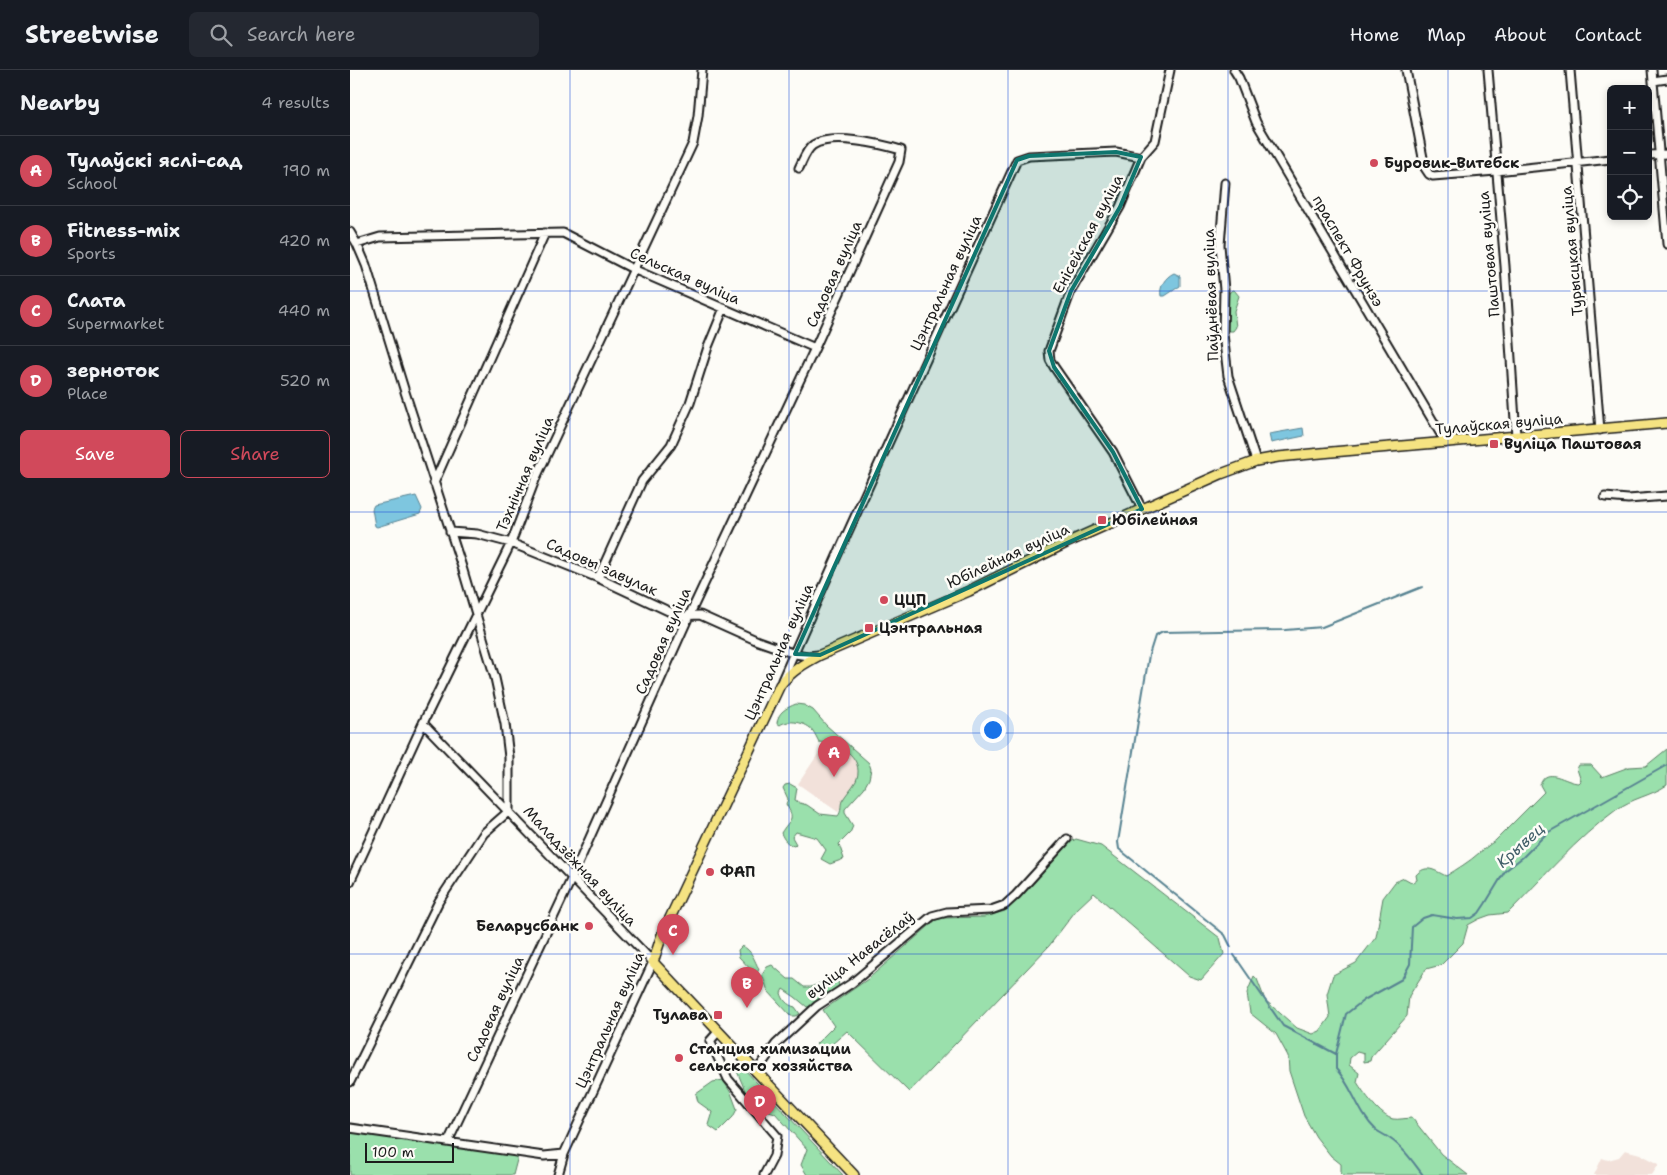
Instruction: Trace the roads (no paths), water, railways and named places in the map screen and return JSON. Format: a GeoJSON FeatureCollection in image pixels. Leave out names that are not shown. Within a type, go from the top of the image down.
{"type":"FeatureCollection","features":[{"type":"Feature","properties":{"kind":"main road","name":"Тулаўская вуліца"},"geometry":{"type":"LineString","coordinates":[[1256,461],[1332,452],[1667,424]]}},
{"type":"Feature","properties":{"kind":"main road","name":"Юбілейная вуліца"},"geometry":{"type":"LineString","coordinates":[[780,685],[793,671],[820,655],[969,591],[1142,509],[1221,474],[1256,461]]}},
{"type":"Feature","properties":{"kind":"main road","name":"Цэнтральная вуліца"},"geometry":{"type":"LineString","coordinates":[[653,962],[662,935],[780,685]]}},
{"type":"Feature","properties":{"kind":"main road"},"geometry":{"type":"LineString","coordinates":[[653,962],[854,1175]]}},
{"type":"Feature","properties":{"kind":"street","name":"Тэхнічная вуліца"},"geometry":{"type":"LineString","coordinates":[[350,882],[423,723],[511,543],[535,480],[693,143],[698,116],[702,70]]}},
{"type":"Feature","properties":{"kind":"street","name":"Енісейская вуліца"},"geometry":{"type":"LineString","coordinates":[[1142,509],[1113,452],[1054,367],[1050,360],[1049,351],[1071,291],[1120,207],[1141,157],[1155,141],[1170,70]]}},
{"type":"Feature","properties":{"kind":"street","name":"праспект Фрунзэ"},"geometry":{"type":"LineString","coordinates":[[1234,70],[1256,122],[1446,443]]}},
{"type":"Feature","properties":{"kind":"street"},"geometry":{"type":"LineString","coordinates":[[1406,70],[1427,171],[1430,174],[1438,176],[1607,159]]}},
{"type":"Feature","properties":{"kind":"street","name":"Паштовая вуліца"},"geometry":{"type":"LineString","coordinates":[[1488,70],[1505,266],[1516,436]]}},
{"type":"Feature","properties":{"kind":"street","name":"Турысцкая вуліца"},"geometry":{"type":"LineString","coordinates":[[1570,70],[1600,430]]}},
{"type":"Feature","properties":{"kind":"street"},"geometry":{"type":"LineString","coordinates":[[1652,70],[1667,244]]}},
{"type":"Feature","properties":{"kind":"street"},"geometry":{"type":"LineString","coordinates":[[1652,80],[1667,79]]}},
{"type":"Feature","properties":{"kind":"street","name":"Садовая вуліца"},"geometry":{"type":"LineString","coordinates":[[448,1142],[572,877],[689,616],[815,348],[899,162],[901,150],[850,140],[827,140],[814,144],[808,150],[799,168]]}},
{"type":"Feature","properties":{"kind":"street","name":"Цэнтральная вуліца"},"geometry":{"type":"LineString","coordinates":[[780,685],[1017,160],[1029,156],[1116,152],[1141,157]]}},
{"type":"Feature","properties":{"kind":"street"},"geometry":{"type":"LineString","coordinates":[[1652,155],[1667,154]]}},
{"type":"Feature","properties":{"kind":"street","name":"Паўднёвая вуліца"},"geometry":{"type":"LineString","coordinates":[[1225,183],[1220,246],[1224,290],[1223,334],[1226,365],[1256,461]]}},
{"type":"Feature","properties":{"kind":"street"},"geometry":{"type":"LineString","coordinates":[[350,232],[357,244],[368,274],[495,678],[505,724],[508,756],[509,811]]}},
{"type":"Feature","properties":{"kind":"street"},"geometry":{"type":"LineString","coordinates":[[434,484],[545,233]]}},
{"type":"Feature","properties":{"kind":"street","name":"Сельская вуліца"},"geometry":{"type":"LineString","coordinates":[[357,244],[380,237],[562,233],[633,269],[815,348]]}},
{"type":"Feature","properties":{"kind":"street"},"geometry":{"type":"LineString","coordinates":[[598,578],[642,481],[670,445],[686,412],[698,382],[708,347],[724,308]]}},
{"type":"Feature","properties":{"kind":"street"},"geometry":{"type":"LineString","coordinates":[[1605,497],[1628,499],[1667,496]]}},
{"type":"Feature","properties":{"kind":"street","name":"Садовы завулак"},"geometry":{"type":"LineString","coordinates":[[450,532],[477,534],[511,543],[598,578],[679,616],[700,615],[758,641],[794,654],[820,655]]}},
{"type":"Feature","properties":{"kind":"street","name":"Маладзёжная вуліца"},"geometry":{"type":"LineString","coordinates":[[423,723],[653,962]]}},
{"type":"Feature","properties":{"kind":"street","name":"Маладзёжная вуліца"},"geometry":{"type":"LineString","coordinates":[[350,1082],[439,901],[484,833],[509,811]]}},
{"type":"Feature","properties":{"kind":"street","name":"вуліца Навасёлаў"},"geometry":{"type":"LineString","coordinates":[[756,1072],[776,1044],[817,1006],[852,983],[932,916],[947,912],[991,910],[1005,905],[1067,839]]}},
{"type":"Feature","properties":{"kind":"street","name":"Цэнтральная вуліца"},"geometry":{"type":"LineString","coordinates":[[558,1175],[564,1154],[653,962]]}},
{"type":"Feature","properties":{"kind":"street"},"geometry":{"type":"LineString","coordinates":[[718,1032],[710,1041],[728,1080],[777,1136],[774,1156],[764,1175]]}},
{"type":"Feature","properties":{"kind":"street"},"geometry":{"type":"LineString","coordinates":[[350,1128],[544,1156],[564,1154]]}},
{"type":"Feature","properties":{"kind":"water"},"geometry":{"type":"Polygon","coordinates":[[[1174,273],[1180,276],[1180,286],[1165,296],[1161,296],[1163,283],[1174,273]]]}},
{"type":"Feature","properties":{"kind":"water"},"geometry":{"type":"Polygon","coordinates":[[[1303,428],[1304,436],[1271,443],[1269,434],[1303,428]]]}},
{"type":"Feature","properties":{"kind":"water"},"geometry":{"type":"Polygon","coordinates":[[[416,496],[422,509],[420,514],[375,526],[372,509],[374,505],[416,496]]]}},
{"type":"Feature","properties":{"kind":"waterway"},"geometry":{"type":"LineString","coordinates":[[1231,947],[1225,935],[1119,849],[1118,842],[1149,655],[1155,636],[1163,632],[1285,630],[1322,627],[1422,587]]}},
{"type":"Feature","properties":{"kind":"waterway","name":"Крывец"},"geometry":{"type":"LineString","coordinates":[[1423,1175],[1399,1146],[1369,1123],[1342,1075],[1336,1069],[1336,1054],[1346,1014],[1364,1000],[1402,979],[1410,964],[1412,927],[1423,918],[1432,915],[1457,919],[1472,918],[1479,913],[1505,871],[1523,857],[1547,833],[1667,765]]}},
{"type":"Feature","properties":{"kind":"waterway"},"geometry":{"type":"LineString","coordinates":[[1234,955],[1283,1026],[1336,1054]]}},
{"type":"Feature","properties":{"kind":"place","name":"Буровик-Витебск"},"geometry":{"type":"Point","coordinates":[1374,163]}},
{"type":"Feature","properties":{"kind":"place","name":"Вуліца Паштовая"},"geometry":{"type":"Point","coordinates":[1494,444]}},
{"type":"Feature","properties":{"kind":"place","name":"Юбілейная"},"geometry":{"type":"Point","coordinates":[1102,520]}},
{"type":"Feature","properties":{"kind":"place","name":"ЦЦП"},"geometry":{"type":"Point","coordinates":[884,600]}},
{"type":"Feature","properties":{"kind":"place","name":"Цэнтральная"},"geometry":{"type":"Point","coordinates":[869,628]}},
{"type":"Feature","properties":{"kind":"place","name":"Тулаўскі яслі-сад"},"geometry":{"type":"Point","coordinates":[834,777]}},
{"type":"Feature","properties":{"kind":"place","name":"ФАП"},"geometry":{"type":"Point","coordinates":[710,872]}},
{"type":"Feature","properties":{"kind":"place","name":"Беларусбанк"},"geometry":{"type":"Point","coordinates":[589,926]}},
{"type":"Feature","properties":{"kind":"place","name":"Слата"},"geometry":{"type":"Point","coordinates":[673,955]}},
{"type":"Feature","properties":{"kind":"place","name":"Fitness-mix"},"geometry":{"type":"Point","coordinates":[747,1008]}},
{"type":"Feature","properties":{"kind":"place","name":"Тулава"},"geometry":{"type":"Point","coordinates":[718,1015]}},
{"type":"Feature","properties":{"kind":"place","name":"Станция химизации сельского хозяйства"},"geometry":{"type":"Point","coordinates":[679,1058]}},
{"type":"Feature","properties":{"kind":"place","name":"зерноток"},"geometry":{"type":"Point","coordinates":[760,1126]}}]}
